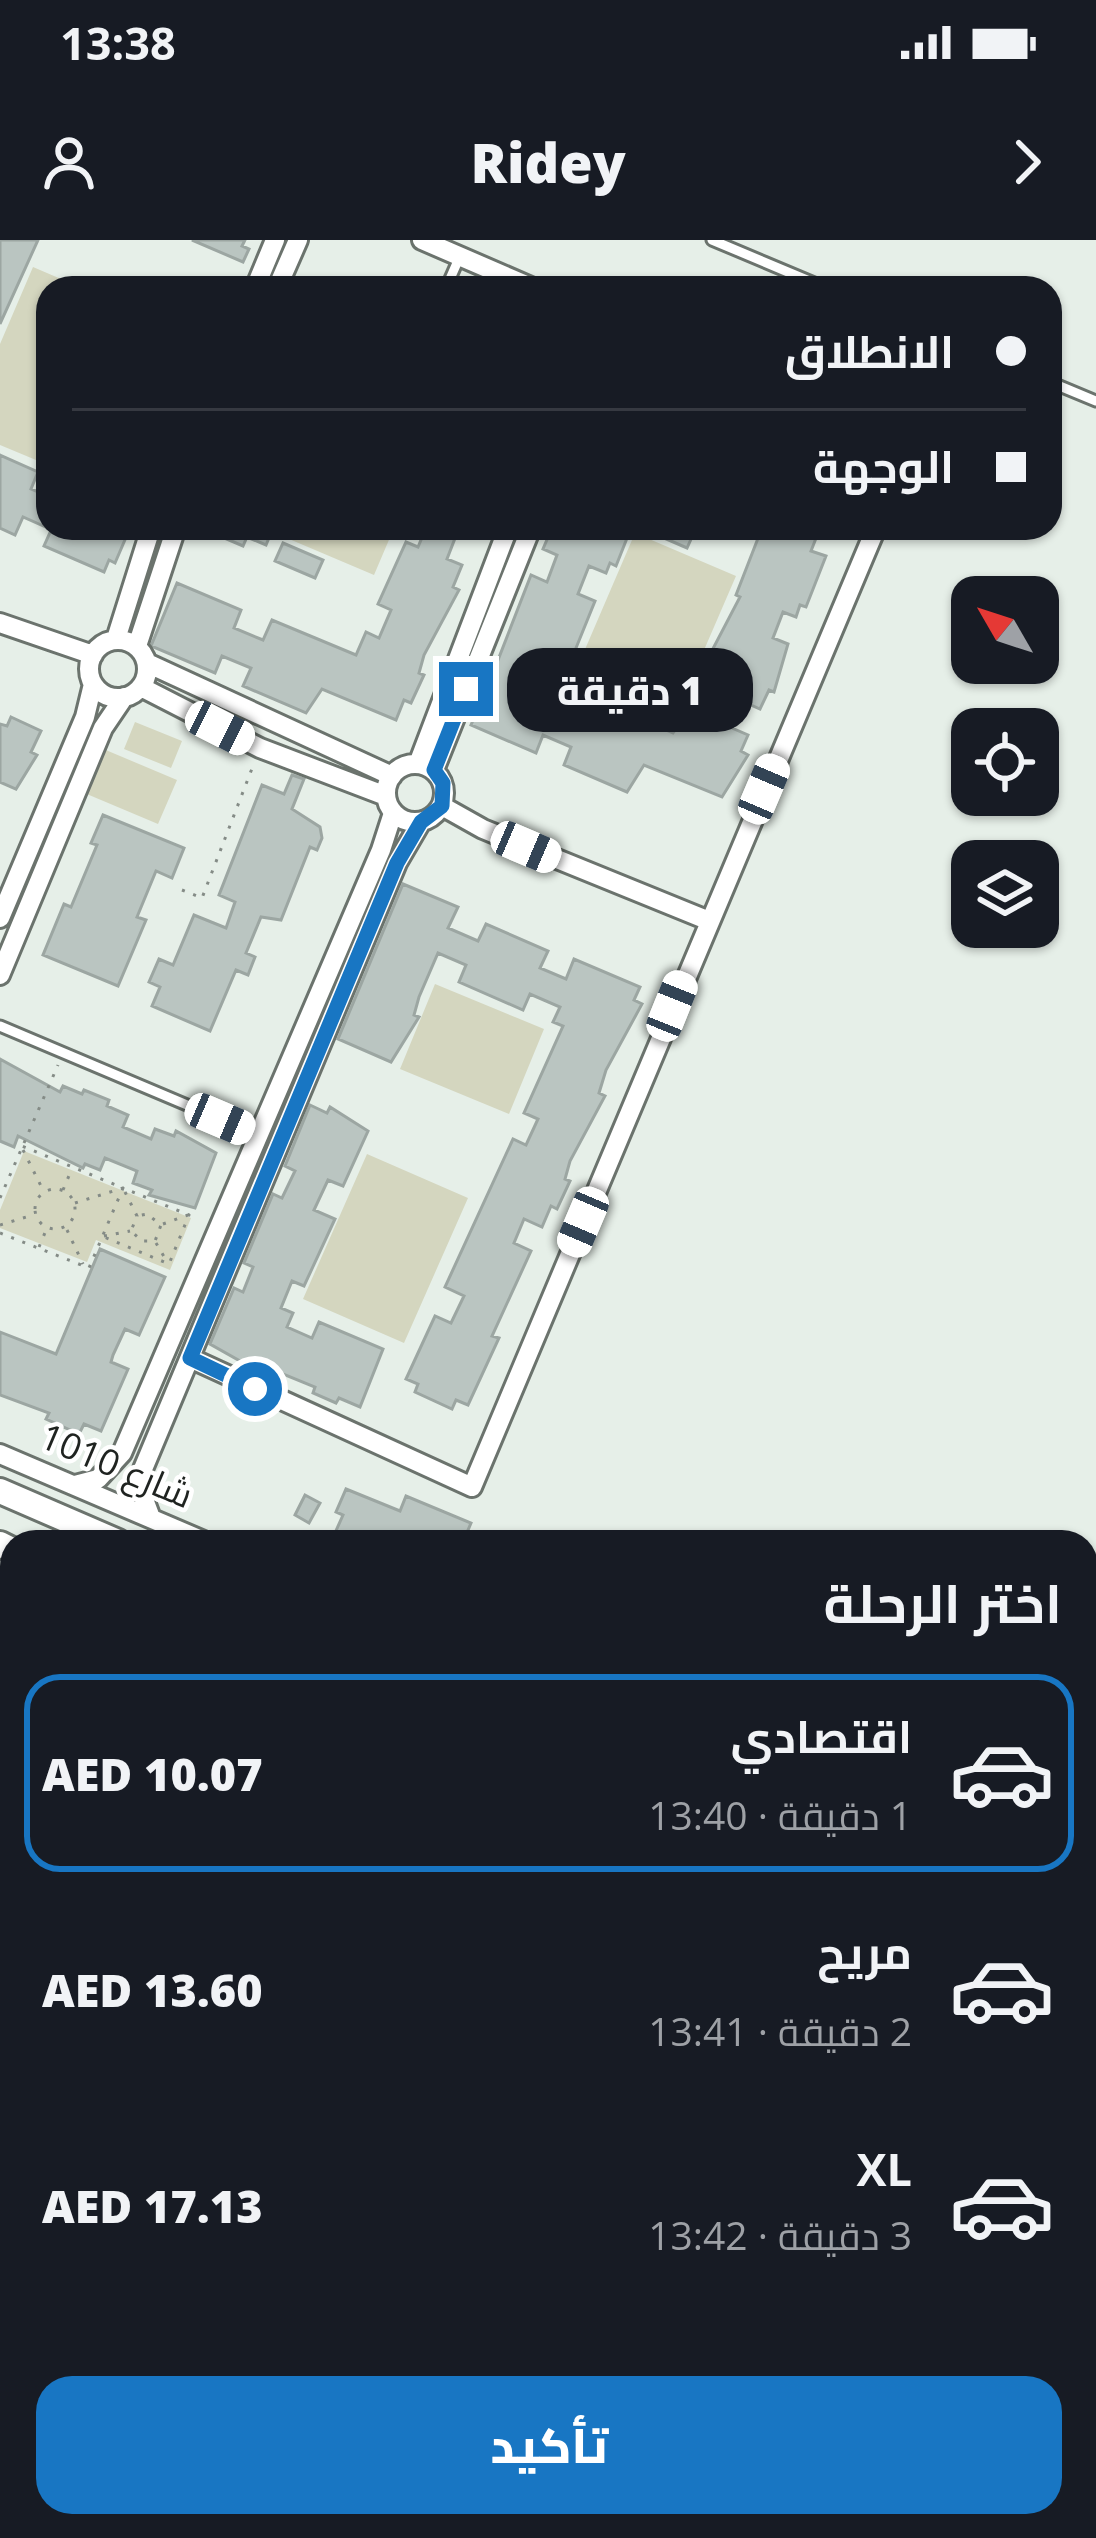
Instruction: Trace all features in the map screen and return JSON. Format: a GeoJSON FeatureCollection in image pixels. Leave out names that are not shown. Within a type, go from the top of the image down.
{"type":"FeatureCollection","features":[{"type":"Feature","properties":{"kind":"street"},"geometry":{"type":"LineString","coordinates":[[260,276],[275,240]]}},
{"type":"Feature","properties":{"kind":"street"},"geometry":{"type":"LineString","coordinates":[[283,276],[298,240]]}},
{"type":"Feature","properties":{"kind":"street"},"geometry":{"type":"LineString","coordinates":[[422,240],[506,276]]}},
{"type":"Feature","properties":{"kind":"street"},"geometry":{"type":"LineString","coordinates":[[93,655],[116,639],[148,540]]}},
{"type":"Feature","properties":{"kind":"street"},"geometry":{"type":"LineString","coordinates":[[0,975],[103,728],[132,692],[173,540]]}},
{"type":"Feature","properties":{"kind":"street"},"geometry":{"type":"LineString","coordinates":[[426,767],[504,540]]}},
{"type":"Feature","properties":{"kind":"street"},"geometry":{"type":"LineString","coordinates":[[75,1485],[107,1472],[125,1444],[258,1135],[390,795],[426,767],[525,540]]}},
{"type":"Feature","properties":{"kind":"street"},"geometry":{"type":"LineString","coordinates":[[190,1358],[472,1487],[871,540]]}},
{"type":"Feature","properties":{"kind":"street"},"geometry":{"type":"LineString","coordinates":[[0,623],[93,655]]}},
{"type":"Feature","properties":{"kind":"street"},"geometry":{"type":"LineString","coordinates":[[116,639],[390,795],[421,822]]}},
{"type":"Feature","properties":{"kind":"street"},"geometry":{"type":"LineString","coordinates":[[0,919],[85,717],[93,684],[93,655]]}},
{"type":"Feature","properties":{"kind":"street"},"geometry":{"type":"LineString","coordinates":[[93,684],[108,696],[132,692],[260,748],[390,795]]}},
{"type":"Feature","properties":{"kind":"street"},"geometry":{"type":"LineString","coordinates":[[426,767],[443,783],[442,806]]}},
{"type":"Feature","properties":{"kind":"street"},"geometry":{"type":"LineString","coordinates":[[442,806],[483,829],[707,920]]}},
{"type":"Feature","properties":{"kind":"street"},"geometry":{"type":"LineString","coordinates":[[151,1518],[141,1482],[148,1458],[397,863],[421,822],[442,806]]}},
{"type":"Feature","properties":{"kind":"street"},"geometry":{"type":"LineString","coordinates":[[125,1444],[132,1458],[148,1458]]}},
{"type":"Feature","properties":{"kind":"street","name":"شارع 1010"},"geometry":{"type":"LineString","coordinates":[[0,1454],[178,1530]]}},
{"type":"Feature","properties":{"kind":"street","name":"شارع 1010"},"geometry":{"type":"LineString","coordinates":[[0,1491],[90,1530]]}},
{"type":"Feature","properties":{"kind":"lane"},"geometry":{"type":"LineString","coordinates":[[712,240],[798,276]]}},
{"type":"Feature","properties":{"kind":"lane"},"geometry":{"type":"LineString","coordinates":[[451,276],[460,256]]}},
{"type":"Feature","properties":{"kind":"lane"},"geometry":{"type":"LineString","coordinates":[[1062,387],[1096,401]]}},
{"type":"Feature","properties":{"kind":"lane"},"geometry":{"type":"LineString","coordinates":[[0,1026],[258,1135]]}},
{"type":"Feature","properties":{"kind":"path"},"geometry":{"type":"LineString","coordinates":[[182,890],[202,898],[260,748]]}},
{"type":"Feature","properties":{"kind":"path"},"geometry":{"type":"LineString","coordinates":[[0,1198],[64,1053]]}},
{"type":"Feature","properties":{"kind":"path"},"geometry":{"type":"LineString","coordinates":[[22,1147],[189,1215]]}},
{"type":"Feature","properties":{"kind":"path"},"geometry":{"type":"LineString","coordinates":[[22,1147],[44,1192],[35,1215]]}},
{"type":"Feature","properties":{"kind":"path"},"geometry":{"type":"LineString","coordinates":[[63,1191],[72,1168]]}},
{"type":"Feature","properties":{"kind":"path"},"geometry":{"type":"LineString","coordinates":[[75,1203],[123,1188]]}},
{"type":"Feature","properties":{"kind":"path"},"geometry":{"type":"LineString","coordinates":[[123,1188],[137,1216],[131,1231]]}},
{"type":"Feature","properties":{"kind":"path"},"geometry":{"type":"LineString","coordinates":[[0,1233],[89,1268],[123,1188]]}},
{"type":"Feature","properties":{"kind":"path"},"geometry":{"type":"LineString","coordinates":[[44,1192],[63,1191],[75,1203]]}},
{"type":"Feature","properties":{"kind":"path"},"geometry":{"type":"LineString","coordinates":[[75,1203],[65,1228],[84,1266]]}},
{"type":"Feature","properties":{"kind":"path"},"geometry":{"type":"LineString","coordinates":[[137,1216],[147,1214],[161,1225]]}},
{"type":"Feature","properties":{"kind":"path"},"geometry":{"type":"LineString","coordinates":[[0,1225],[35,1215]]}},
{"type":"Feature","properties":{"kind":"path"},"geometry":{"type":"LineString","coordinates":[[35,1215],[47,1227],[65,1228]]}},
{"type":"Feature","properties":{"kind":"path"},"geometry":{"type":"LineString","coordinates":[[154,1241],[161,1225],[189,1215]]}},
{"type":"Feature","properties":{"kind":"path"},"geometry":{"type":"LineString","coordinates":[[169,1264],[189,1215]]}},
{"type":"Feature","properties":{"kind":"path"},"geometry":{"type":"LineString","coordinates":[[38,1249],[47,1227]]}},
{"type":"Feature","properties":{"kind":"path"},"geometry":{"type":"LineString","coordinates":[[102,1236],[131,1231]]}},
{"type":"Feature","properties":{"kind":"path"},"geometry":{"type":"LineString","coordinates":[[131,1231],[142,1241],[154,1241]]}},
{"type":"Feature","properties":{"kind":"path"},"geometry":{"type":"LineString","coordinates":[[102,1236],[169,1264]]}},
{"type":"Feature","properties":{"kind":"path"},"geometry":{"type":"LineString","coordinates":[[138,1251],[142,1241]]}},
{"type":"Feature","properties":{"kind":"path"},"geometry":{"type":"LineString","coordinates":[[154,1241],[169,1264]]}},
{"type":"Feature","properties":{"kind":"green space"},"geometry":{"type":"Polygon","coordinates":[[[33,267],[54,276],[36,276],[36,460],[0,445],[0,344],[33,267]]]}},
{"type":"Feature","properties":{"kind":"green space"},"geometry":{"type":"Polygon","coordinates":[[[291,540],[389,540],[374,575],[291,540]]]}},
{"type":"Feature","properties":{"kind":"green space"},"geometry":{"type":"Polygon","coordinates":[[[632,540],[651,540],[736,576],[698,664],[707,668],[697,691],[688,688],[675,718],[574,675],[632,540]]]}},
{"type":"Feature","properties":{"kind":"green space"},"geometry":{"type":"Polygon","coordinates":[[[135,722],[182,741],[171,768],[124,749],[135,722]]]}},
{"type":"Feature","properties":{"kind":"green space"},"geometry":{"type":"Polygon","coordinates":[[[101,748],[177,780],[158,824],[82,792],[101,748]]]}},
{"type":"Feature","properties":{"kind":"green space"},"geometry":{"type":"Polygon","coordinates":[[[435,984],[544,1029],[509,1114],[400,1069],[435,984]]]}},
{"type":"Feature","properties":{"kind":"green space"},"geometry":{"type":"Polygon","coordinates":[[[24,1151],[191,1218],[170,1270],[96,1240],[87,1262],[0,1228],[0,1210],[24,1151]]]}},
{"type":"Feature","properties":{"kind":"green space"},"geometry":{"type":"Polygon","coordinates":[[[367,1154],[468,1198],[404,1343],[303,1299],[367,1154]]]}},
{"type":"Feature","properties":{"kind":"building"},"geometry":{"type":"Polygon","coordinates":[[[0,240],[38,240],[0,324],[0,240]]]}},
{"type":"Feature","properties":{"kind":"building"},"geometry":{"type":"Polygon","coordinates":[[[192,240],[245,240],[242,246],[249,249],[243,262],[192,240]]]}},
{"type":"Feature","properties":{"kind":"building"},"geometry":{"type":"Polygon","coordinates":[[[0,455],[36,471],[31,489],[36,491],[36,523],[23,517],[15,535],[0,528],[0,455]]]}},
{"type":"Feature","properties":{"kind":"building"},"geometry":{"type":"Polygon","coordinates":[[[47,540],[125,540],[115,563],[109,560],[104,572],[44,546],[47,540]]]}},
{"type":"Feature","properties":{"kind":"building"},"geometry":{"type":"Polygon","coordinates":[[[421,540],[454,540],[447,559],[462,565],[453,587],[459,590],[424,655],[419,673],[424,675],[411,703],[404,700],[396,720],[322,689],[306,713],[243,686],[251,668],[222,656],[215,673],[151,646],[177,583],[241,610],[234,628],[263,640],[272,620],[356,655],[366,632],[379,638],[391,610],[378,604],[406,542],[418,547],[421,540]]]}},
{"type":"Feature","properties":{"kind":"building"},"geometry":{"type":"Polygon","coordinates":[[[547,540],[626,540],[616,566],[610,563],[606,573],[589,566],[578,594],[595,601],[574,653],[568,651],[563,662],[551,657],[542,681],[562,690],[555,707],[584,719],[593,699],[673,733],[691,709],[705,715],[716,687],[704,682],[712,665],[706,662],[740,597],[736,595],[757,540],[815,540],[811,551],[826,556],[806,607],[800,605],[796,617],[783,612],[773,638],[788,644],[774,692],[769,690],[760,709],[744,702],[732,728],[748,735],[741,751],[748,755],[722,797],[644,765],[627,792],[564,765],[571,747],[543,735],[536,753],[471,725],[486,676],[491,678],[531,575],[547,582],[557,555],[543,549],[547,540]]]}},
{"type":"Feature","properties":{"kind":"building"},"geometry":{"type":"Polygon","coordinates":[[[283,543],[323,560],[315,578],[275,561],[283,543]]]}},
{"type":"Feature","properties":{"kind":"building"},"geometry":{"type":"Polygon","coordinates":[[[11,717],[41,731],[31,752],[37,755],[16,789],[0,782],[0,724],[7,726],[11,717]]]}},
{"type":"Feature","properties":{"kind":"building"},"geometry":{"type":"Polygon","coordinates":[[[292,775],[304,779],[292,809],[320,827],[322,838],[317,850],[310,847],[281,920],[261,917],[246,953],[255,957],[248,975],[236,970],[210,1031],[152,1006],[160,987],[149,982],[159,959],[173,965],[194,915],[226,928],[235,902],[219,895],[262,785],[284,794],[292,775]]]}},
{"type":"Feature","properties":{"kind":"building"},"geometry":{"type":"Polygon","coordinates":[[[103,815],[184,848],[172,878],[156,871],[137,917],[146,920],[118,986],[43,955],[64,904],[71,907],[97,845],[91,843],[103,815]]]}},
{"type":"Feature","properties":{"kind":"building"},"geometry":{"type":"Polygon","coordinates":[[[403,884],[458,907],[448,928],[478,941],[486,924],[548,951],[540,968],[566,979],[574,959],[640,987],[634,1000],[642,1004],[606,1070],[599,1093],[605,1096],[570,1161],[565,1179],[570,1181],[557,1209],[551,1206],[542,1227],[524,1219],[514,1243],[531,1251],[492,1336],[499,1338],[468,1405],[456,1400],[452,1409],[415,1392],[418,1384],[406,1379],[435,1316],[451,1323],[464,1296],[445,1287],[513,1139],[526,1145],[538,1119],[524,1113],[563,1026],[553,1022],[560,1007],[530,994],[523,1010],[459,982],[466,965],[438,953],[419,997],[414,1015],[419,1017],[391,1062],[338,1039],[403,884]]]}},
{"type":"Feature","properties":{"kind":"building"},"geometry":{"type":"Polygon","coordinates":[[[0,1059],[60,1092],[63,1086],[109,1100],[107,1106],[128,1115],[123,1127],[151,1139],[155,1129],[174,1136],[176,1131],[216,1153],[195,1208],[149,1195],[152,1190],[133,1183],[137,1171],[105,1158],[100,1170],[85,1164],[83,1168],[18,1136],[14,1147],[0,1141],[0,1059]]]}},
{"type":"Feature","properties":{"kind":"building"},"geometry":{"type":"Polygon","coordinates":[[[310,1105],[327,1113],[330,1107],[368,1131],[343,1186],[328,1180],[314,1210],[335,1219],[304,1286],[292,1281],[281,1308],[293,1313],[287,1327],[312,1338],[319,1322],[383,1349],[360,1407],[339,1398],[336,1403],[313,1393],[315,1387],[251,1361],[249,1366],[210,1344],[234,1288],[243,1292],[253,1267],[244,1263],[273,1194],[282,1198],[295,1171],[285,1166],[310,1105]]]}},
{"type":"Feature","properties":{"kind":"building"},"geometry":{"type":"Polygon","coordinates":[[[100,1249],[165,1277],[139,1335],[125,1329],[113,1355],[111,1362],[128,1369],[101,1431],[84,1424],[79,1434],[46,1419],[49,1413],[0,1395],[0,1332],[56,1354],[100,1249]]]}},
{"type":"Feature","properties":{"kind":"building"},"geometry":{"type":"Polygon","coordinates":[[[346,1489],[400,1511],[406,1496],[471,1523],[468,1530],[336,1530],[343,1515],[336,1512],[346,1489]]]}},
{"type":"Feature","properties":{"kind":"building"},"geometry":{"type":"Polygon","coordinates":[[[305,1495],[320,1503],[309,1523],[295,1515],[305,1495]]]}},
{"type":"Feature","properties":{"kind":"route"},"geometry":{"type":"LineString","coordinates":[[255,1389],[190,1358],[397,863],[421,822],[442,806],[443,783],[434,770],[466,689]]}}]}
